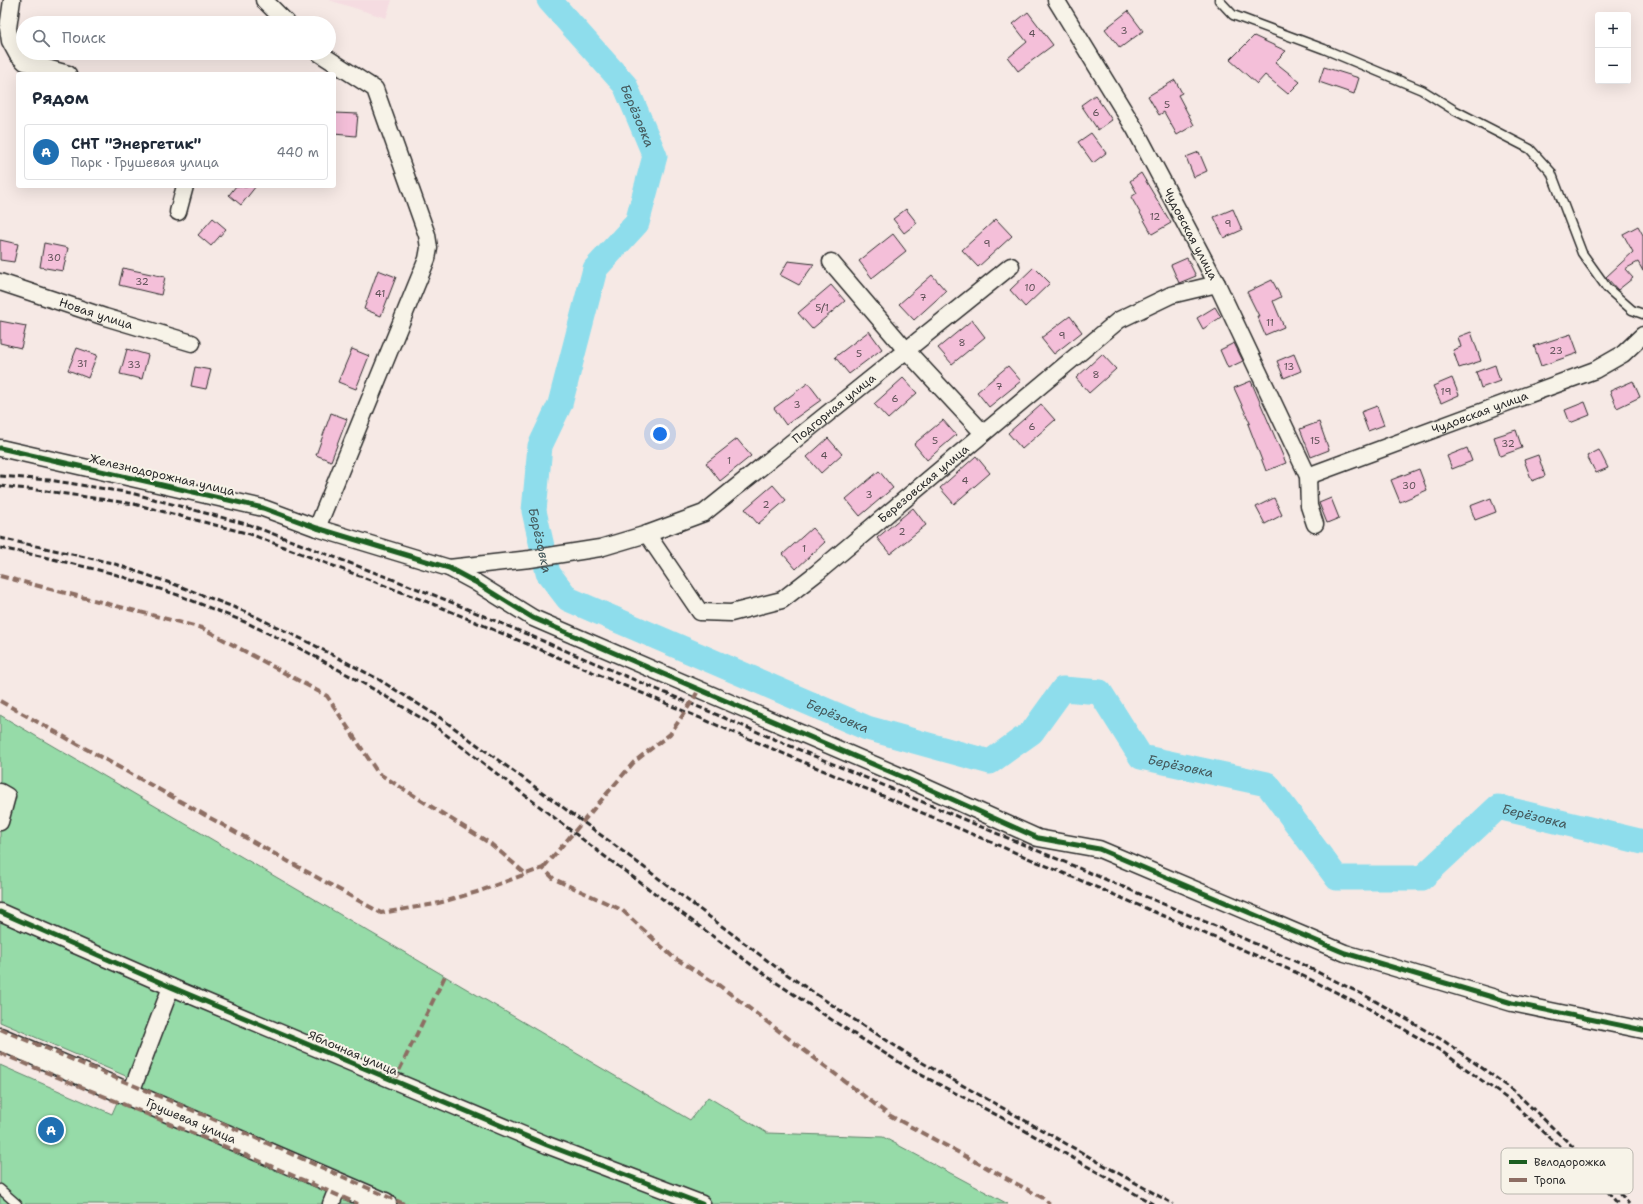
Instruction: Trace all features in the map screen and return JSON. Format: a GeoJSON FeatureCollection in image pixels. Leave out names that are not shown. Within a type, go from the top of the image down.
{"type":"FeatureCollection","features":[{"type":"Feature","properties":{"kind":"street"},"geometry":{"type":"LineString","coordinates":[[12,0],[8,28],[10,41],[16,52]]}},
{"type":"Feature","properties":{"kind":"street"},"geometry":{"type":"LineString","coordinates":[[264,0],[280,16]]}},
{"type":"Feature","properties":{"kind":"street","name":"Чудовская улица"},"geometry":{"type":"LineString","coordinates":[[1056,0],[1134,129],[1217,284],[1308,476],[1309,506],[1315,524]]}},
{"type":"Feature","properties":{"kind":"street"},"geometry":{"type":"LineString","coordinates":[[23,60],[25,62],[61,72]]}},
{"type":"Feature","properties":{"kind":"street"},"geometry":{"type":"LineString","coordinates":[[317,528],[427,259],[429,248],[427,235],[375,89],[330,60]]}},
{"type":"Feature","properties":{"kind":"street"},"geometry":{"type":"LineString","coordinates":[[178,212],[184,188]]}},
{"type":"Feature","properties":{"kind":"street"},"geometry":{"type":"LineString","coordinates":[[832,262],[906,350],[983,433]]}},
{"type":"Feature","properties":{"kind":"street","name":"Подгорная улица"},"geometry":{"type":"LineString","coordinates":[[449,568],[530,559],[600,548],[648,534],[704,513],[1011,266]]}},
{"type":"Feature","properties":{"kind":"street","name":"Новая улица"},"geometry":{"type":"LineString","coordinates":[[0,282],[105,317],[192,343]]}},
{"type":"Feature","properties":{"kind":"street","name":"Березовская улица"},"geometry":{"type":"LineString","coordinates":[[648,534],[700,612],[731,613],[782,600],[818,572],[1119,320],[1171,295],[1217,284]]}},
{"type":"Feature","properties":{"kind":"street","name":"Чудовская улица"},"geometry":{"type":"LineString","coordinates":[[1308,476],[1595,370],[1623,354],[1643,335]]}},
{"type":"Feature","properties":{"kind":"street","name":"Железнодорожная улица"},"geometry":{"type":"LineString","coordinates":[[0,448],[263,508],[317,528],[449,568]]}},
{"type":"Feature","properties":{"kind":"street"},"geometry":{"type":"LineString","coordinates":[[449,568],[475,582],[533,618],[905,778],[1038,838],[1099,849],[1345,953],[1512,1003],[1643,1030]]}},
{"type":"Feature","properties":{"kind":"street"},"geometry":{"type":"LineString","coordinates":[[0,792],[7,796],[0,822]]}},
{"type":"Feature","properties":{"kind":"street","name":"Яблочная улица"},"geometry":{"type":"LineString","coordinates":[[0,912],[171,988],[547,1145],[702,1204]]}},
{"type":"Feature","properties":{"kind":"street"},"geometry":{"type":"LineString","coordinates":[[130,1095],[171,988]]}},
{"type":"Feature","properties":{"kind":"street","name":"Грушевая улица"},"geometry":{"type":"LineString","coordinates":[[0,1039],[385,1204]]}},
{"type":"Feature","properties":{"kind":"street"},"geometry":{"type":"LineString","coordinates":[[331,1204],[340,1184]]}},
{"type":"Feature","properties":{"kind":"lane"},"geometry":{"type":"LineString","coordinates":[[1219,0],[1234,15],[1324,49],[1422,90],[1454,110],[1530,149],[1551,172],[1582,253],[1607,288],[1632,310],[1643,314]]}},
{"type":"Feature","properties":{"kind":"lane"},"geometry":{"type":"LineString","coordinates":[[0,1189],[18,1204]]}},
{"type":"Feature","properties":{"kind":"shaded area"},"geometry":{"type":"Polygon","coordinates":[[[329,0],[392,0],[386,18],[329,0]]]}},
{"type":"Feature","properties":{"kind":"green space"},"geometry":{"type":"Polygon","coordinates":[[[0,715],[690,1120],[708,1097],[767,1133],[883,1137],[1008,1204],[0,1204],[0,1065],[112,1114],[128,1077],[0,1022],[0,715]]]}},
{"type":"Feature","properties":{"kind":"building"},"geometry":{"type":"Polygon","coordinates":[[[1128,11],[1143,31],[1120,48],[1105,29],[1128,11]]]}},
{"type":"Feature","properties":{"kind":"building"},"geometry":{"type":"Polygon","coordinates":[[[1028,12],[1053,45],[1018,71],[1008,58],[1027,42],[1013,24],[1028,12]]]}},
{"type":"Feature","properties":{"kind":"building"},"geometry":{"type":"Polygon","coordinates":[[[1254,36],[1286,51],[1275,62],[1300,82],[1288,94],[1265,75],[1257,84],[1230,60],[1254,36]]]}},
{"type":"Feature","properties":{"kind":"building"},"geometry":{"type":"Polygon","coordinates":[[[1324,67],[1359,78],[1354,94],[1319,82],[1324,67]]]}},
{"type":"Feature","properties":{"kind":"building"},"geometry":{"type":"Polygon","coordinates":[[[1175,80],[1182,93],[1178,95],[1194,125],[1177,135],[1164,112],[1159,115],[1148,96],[1175,80]]]}},
{"type":"Feature","properties":{"kind":"building"},"geometry":{"type":"Polygon","coordinates":[[[1095,95],[1112,120],[1098,130],[1081,105],[1095,95]]]}},
{"type":"Feature","properties":{"kind":"building"},"geometry":{"type":"Polygon","coordinates":[[[336,113],[358,114],[356,136],[336,134],[336,113]]]}},
{"type":"Feature","properties":{"kind":"building"},"geometry":{"type":"Polygon","coordinates":[[[1091,133],[1106,153],[1093,163],[1078,142],[1091,133]]]}},
{"type":"Feature","properties":{"kind":"building"},"geometry":{"type":"Polygon","coordinates":[[[1199,152],[1207,171],[1194,177],[1186,157],[1199,152]]]}},
{"type":"Feature","properties":{"kind":"building"},"geometry":{"type":"Polygon","coordinates":[[[1141,173],[1171,223],[1152,234],[1131,197],[1137,193],[1130,181],[1141,173]]]}},
{"type":"Feature","properties":{"kind":"building"},"geometry":{"type":"Polygon","coordinates":[[[234,188],[254,188],[241,205],[229,195],[234,188]]]}},
{"type":"Feature","properties":{"kind":"building"},"geometry":{"type":"Polygon","coordinates":[[[906,209],[917,223],[904,233],[893,219],[906,209]]]}},
{"type":"Feature","properties":{"kind":"building"},"geometry":{"type":"Polygon","coordinates":[[[1233,209],[1242,230],[1224,238],[1214,217],[1233,209]]]}},
{"type":"Feature","properties":{"kind":"building"},"geometry":{"type":"Polygon","coordinates":[[[213,218],[226,229],[211,246],[198,235],[213,218]]]}},
{"type":"Feature","properties":{"kind":"building"},"geometry":{"type":"Polygon","coordinates":[[[996,219],[1012,236],[978,267],[962,250],[996,219]]]}},
{"type":"Feature","properties":{"kind":"building"},"geometry":{"type":"Polygon","coordinates":[[[1638,226],[1643,235],[1643,271],[1638,262],[1625,269],[1633,278],[1618,290],[1606,277],[1633,252],[1623,234],[1638,226]]]}},
{"type":"Feature","properties":{"kind":"building"},"geometry":{"type":"Polygon","coordinates":[[[893,234],[906,251],[872,278],[859,261],[893,234]]]}},
{"type":"Feature","properties":{"kind":"building"},"geometry":{"type":"Polygon","coordinates":[[[0,240],[18,244],[14,262],[0,260],[0,240]]]}},
{"type":"Feature","properties":{"kind":"building"},"geometry":{"type":"Polygon","coordinates":[[[44,243],[68,248],[63,271],[40,267],[44,243]]]}},
{"type":"Feature","properties":{"kind":"building"},"geometry":{"type":"Polygon","coordinates":[[[1187,258],[1196,276],[1179,283],[1171,265],[1187,258]]]}},
{"type":"Feature","properties":{"kind":"building"},"geometry":{"type":"Polygon","coordinates":[[[788,261],[814,264],[799,285],[780,275],[788,261]]]}},
{"type":"Feature","properties":{"kind":"building"},"geometry":{"type":"Polygon","coordinates":[[[1034,267],[1050,283],[1025,307],[1010,290],[1034,267]]]}},
{"type":"Feature","properties":{"kind":"building"},"geometry":{"type":"Polygon","coordinates":[[[123,268],[165,277],[161,295],[119,285],[123,268]]]}},
{"type":"Feature","properties":{"kind":"building"},"geometry":{"type":"Polygon","coordinates":[[[378,270],[396,277],[381,316],[364,309],[378,270]]]}},
{"type":"Feature","properties":{"kind":"building"},"geometry":{"type":"Polygon","coordinates":[[[932,275],[946,291],[914,320],[899,304],[932,275]]]}},
{"type":"Feature","properties":{"kind":"building"},"geometry":{"type":"Polygon","coordinates":[[[1272,280],[1281,297],[1273,301],[1284,327],[1265,335],[1257,316],[1259,316],[1247,292],[1272,280]]]}},
{"type":"Feature","properties":{"kind":"building"},"geometry":{"type":"Polygon","coordinates":[[[831,285],[845,301],[812,329],[798,313],[831,285]]]}},
{"type":"Feature","properties":{"kind":"building"},"geometry":{"type":"Polygon","coordinates":[[[1215,307],[1221,317],[1203,329],[1197,318],[1215,307]]]}},
{"type":"Feature","properties":{"kind":"building"},"geometry":{"type":"Polygon","coordinates":[[[1070,316],[1082,332],[1054,354],[1041,338],[1070,316]]]}},
{"type":"Feature","properties":{"kind":"building"},"geometry":{"type":"Polygon","coordinates":[[[972,320],[985,337],[952,364],[938,348],[972,320]]]}},
{"type":"Feature","properties":{"kind":"building"},"geometry":{"type":"Polygon","coordinates":[[[0,321],[26,326],[21,348],[0,343],[0,321]]]}},
{"type":"Feature","properties":{"kind":"building"},"geometry":{"type":"Polygon","coordinates":[[[869,331],[882,349],[849,374],[835,357],[869,331]]]}},
{"type":"Feature","properties":{"kind":"building"},"geometry":{"type":"Polygon","coordinates":[[[1471,332],[1481,361],[1459,368],[1453,350],[1461,347],[1458,337],[1471,332]]]}},
{"type":"Feature","properties":{"kind":"building"},"geometry":{"type":"Polygon","coordinates":[[[1571,334],[1578,353],[1541,366],[1534,346],[1571,334]]]}},
{"type":"Feature","properties":{"kind":"building"},"geometry":{"type":"Polygon","coordinates":[[[1234,343],[1243,361],[1228,368],[1220,350],[1234,343]]]}},
{"type":"Feature","properties":{"kind":"building"},"geometry":{"type":"Polygon","coordinates":[[[77,348],[97,355],[88,378],[68,370],[77,348]]]}},
{"type":"Feature","properties":{"kind":"building"},"geometry":{"type":"Polygon","coordinates":[[[127,349],[148,355],[142,379],[120,374],[127,349]]]}},
{"type":"Feature","properties":{"kind":"building"},"geometry":{"type":"Polygon","coordinates":[[[352,349],[369,356],[356,389],[338,382],[352,349]]]}},
{"type":"Feature","properties":{"kind":"building"},"geometry":{"type":"Polygon","coordinates":[[[1102,354],[1116,369],[1089,393],[1076,378],[1102,354]]]}},
{"type":"Feature","properties":{"kind":"building"},"geometry":{"type":"Polygon","coordinates":[[[1294,354],[1301,371],[1284,378],[1277,361],[1294,354]]]}},
{"type":"Feature","properties":{"kind":"building"},"geometry":{"type":"Polygon","coordinates":[[[1495,365],[1500,381],[1481,388],[1476,372],[1495,365]]]}},
{"type":"Feature","properties":{"kind":"building"},"geometry":{"type":"Polygon","coordinates":[[[1008,366],[1021,381],[989,407],[977,392],[1008,366]]]}},
{"type":"Feature","properties":{"kind":"building"},"geometry":{"type":"Polygon","coordinates":[[[195,367],[211,370],[206,389],[191,386],[195,367]]]}},
{"type":"Feature","properties":{"kind":"building"},"geometry":{"type":"Polygon","coordinates":[[[903,378],[917,393],[888,419],[874,404],[903,378]]]}},
{"type":"Feature","properties":{"kind":"building"},"geometry":{"type":"Polygon","coordinates":[[[1452,378],[1459,395],[1441,403],[1433,386],[1452,378]]]}},
{"type":"Feature","properties":{"kind":"building"},"geometry":{"type":"Polygon","coordinates":[[[1251,381],[1286,463],[1266,471],[1248,424],[1250,423],[1234,388],[1251,381]]]}},
{"type":"Feature","properties":{"kind":"building"},"geometry":{"type":"Polygon","coordinates":[[[1633,381],[1640,397],[1617,408],[1610,391],[1633,381]]]}},
{"type":"Feature","properties":{"kind":"building"},"geometry":{"type":"Polygon","coordinates":[[[808,383],[821,400],[786,425],[774,408],[808,383]]]}},
{"type":"Feature","properties":{"kind":"building"},"geometry":{"type":"Polygon","coordinates":[[[1585,402],[1590,415],[1570,423],[1565,410],[1585,402]]]}},
{"type":"Feature","properties":{"kind":"building"},"geometry":{"type":"Polygon","coordinates":[[[1041,404],[1055,420],[1022,449],[1008,433],[1041,404]]]}},
{"type":"Feature","properties":{"kind":"building"},"geometry":{"type":"Polygon","coordinates":[[[1377,406],[1384,425],[1368,431],[1361,412],[1377,406]]]}},
{"type":"Feature","properties":{"kind":"building"},"geometry":{"type":"Polygon","coordinates":[[[331,413],[347,419],[331,461],[316,455],[331,413]]]}},
{"type":"Feature","properties":{"kind":"building"},"geometry":{"type":"Polygon","coordinates":[[[943,420],[956,435],[927,460],[914,444],[943,420]]]}},
{"type":"Feature","properties":{"kind":"building"},"geometry":{"type":"Polygon","coordinates":[[[1319,422],[1329,450],[1311,457],[1300,429],[1319,422]]]}},
{"type":"Feature","properties":{"kind":"building"},"geometry":{"type":"Polygon","coordinates":[[[1516,430],[1522,448],[1500,456],[1494,437],[1516,430]]]}},
{"type":"Feature","properties":{"kind":"building"},"geometry":{"type":"Polygon","coordinates":[[[828,438],[842,454],[821,473],[807,457],[828,438]]]}},
{"type":"Feature","properties":{"kind":"building"},"geometry":{"type":"Polygon","coordinates":[[[737,439],[751,456],[720,481],[706,463],[737,439]]]}},
{"type":"Feature","properties":{"kind":"building"},"geometry":{"type":"Polygon","coordinates":[[[1467,448],[1472,461],[1452,469],[1447,456],[1467,448]]]}},
{"type":"Feature","properties":{"kind":"building"},"geometry":{"type":"Polygon","coordinates":[[[1599,450],[1608,468],[1596,473],[1587,456],[1599,450]]]}},
{"type":"Feature","properties":{"kind":"building"},"geometry":{"type":"Polygon","coordinates":[[[1538,455],[1545,476],[1532,481],[1524,460],[1538,455]]]}},
{"type":"Feature","properties":{"kind":"building"},"geometry":{"type":"Polygon","coordinates":[[[976,456],[990,473],[954,504],[940,488],[976,456]]]}},
{"type":"Feature","properties":{"kind":"building"},"geometry":{"type":"Polygon","coordinates":[[[1419,469],[1427,490],[1400,502],[1391,480],[1419,469]]]}},
{"type":"Feature","properties":{"kind":"building"},"geometry":{"type":"Polygon","coordinates":[[[879,471],[893,488],[860,516],[846,499],[879,471]]]}},
{"type":"Feature","properties":{"kind":"building"},"geometry":{"type":"Polygon","coordinates":[[[773,485],[786,500],[758,524],[745,509],[773,485]]]}},
{"type":"Feature","properties":{"kind":"building"},"geometry":{"type":"Polygon","coordinates":[[[1274,498],[1282,515],[1265,524],[1256,507],[1274,498]]]}},
{"type":"Feature","properties":{"kind":"building"},"geometry":{"type":"Polygon","coordinates":[[[1331,498],[1339,518],[1327,523],[1319,503],[1331,498]]]}},
{"type":"Feature","properties":{"kind":"building"},"geometry":{"type":"Polygon","coordinates":[[[1491,498],[1496,512],[1475,520],[1470,506],[1491,498]]]}},
{"type":"Feature","properties":{"kind":"building"},"geometry":{"type":"Polygon","coordinates":[[[913,508],[926,525],[890,554],[877,538],[913,508]]]}},
{"type":"Feature","properties":{"kind":"building"},"geometry":{"type":"Polygon","coordinates":[[[812,528],[825,542],[796,569],[783,554],[812,528]]]}},
{"type":"Feature","properties":{"kind":"waterway","name":"Берёзовка"},"geometry":{"type":"LineString","coordinates":[[549,0],[625,85],[655,156],[637,223],[595,269],[560,404],[540,446],[534,511],[548,573],[568,599],[867,728],[990,762],[1032,732],[1063,689],[1100,692],[1141,757],[1267,784],[1337,878],[1422,878],[1498,807],[1643,842]]}},
{"type":"Feature","properties":{"kind":"railway"},"geometry":{"type":"LineString","coordinates":[[0,476],[49,480],[131,493],[250,525],[439,597],[1213,925],[1299,963],[1368,997],[1444,1041],[1513,1090],[1574,1148]]}},
{"type":"Feature","properties":{"kind":"railway"},"geometry":{"type":"LineString","coordinates":[[0,486],[134,504],[250,534],[438,606],[1295,972],[1366,1007],[1441,1051],[1509,1100],[1561,1148]]}},
{"type":"Feature","properties":{"kind":"railway"},"geometry":{"type":"LineString","coordinates":[[0,538],[112,563],[179,586],[246,612],[312,644],[378,679],[442,719],[609,841],[776,967],[844,1013],[914,1058],[1173,1204]]}},
{"type":"Feature","properties":{"kind":"railway"},"geometry":{"type":"LineString","coordinates":[[0,548],[111,573],[178,595],[245,622],[307,652],[375,690],[436,727],[603,855],[768,977],[838,1024],[910,1069],[1010,1122],[1153,1204]]}},
{"type":"Feature","properties":{"kind":"railway"},"geometry":{"type":"LineString","coordinates":[[1610,1194],[1618,1204]]}},
{"type":"Feature","properties":{"kind":"railway"},"geometry":{"type":"LineString","coordinates":[[1620,1194],[1629,1204]]}},
{"type":"Feature","properties":{"kind":"marked path"},"geometry":{"type":"LineString","coordinates":[[0,576],[202,628],[327,696],[378,773],[491,844],[526,874],[543,868],[554,879],[622,910],[673,957],[720,986],[889,1115],[1043,1198],[1050,1204]]}},
{"type":"Feature","properties":{"kind":"marked path"},"geometry":{"type":"LineString","coordinates":[[543,868],[634,762],[670,734],[699,689]]}},
{"type":"Feature","properties":{"kind":"marked path"},"geometry":{"type":"LineString","coordinates":[[0,701],[381,913],[435,904],[477,892],[526,874]]}},
{"type":"Feature","properties":{"kind":"marked path"},"geometry":{"type":"LineString","coordinates":[[394,1081],[445,976]]}},
{"type":"Feature","properties":{"kind":"marked path"},"geometry":{"type":"LineString","coordinates":[[0,1029],[206,1116],[404,1204]]}},
{"type":"Feature","properties":{"kind":"marked path"},"geometry":{"type":"LineString","coordinates":[[0,1053],[250,1157],[358,1204]]}},
{"type":"Feature","properties":{"kind":"cycle path"},"geometry":{"type":"LineString","coordinates":[[0,448],[263,508],[317,528],[449,568],[475,582],[533,618],[905,778],[1038,838],[1099,849],[1345,953],[1512,1003],[1643,1030]]}},
{"type":"Feature","properties":{"kind":"cycle path"},"geometry":{"type":"LineString","coordinates":[[0,912],[171,987],[547,1145],[702,1204]]}},
{"type":"Feature","properties":{"kind":"place","name":"СНТ \"Энергетик\""},"geometry":{"type":"Point","coordinates":[51,1130]}}]}
